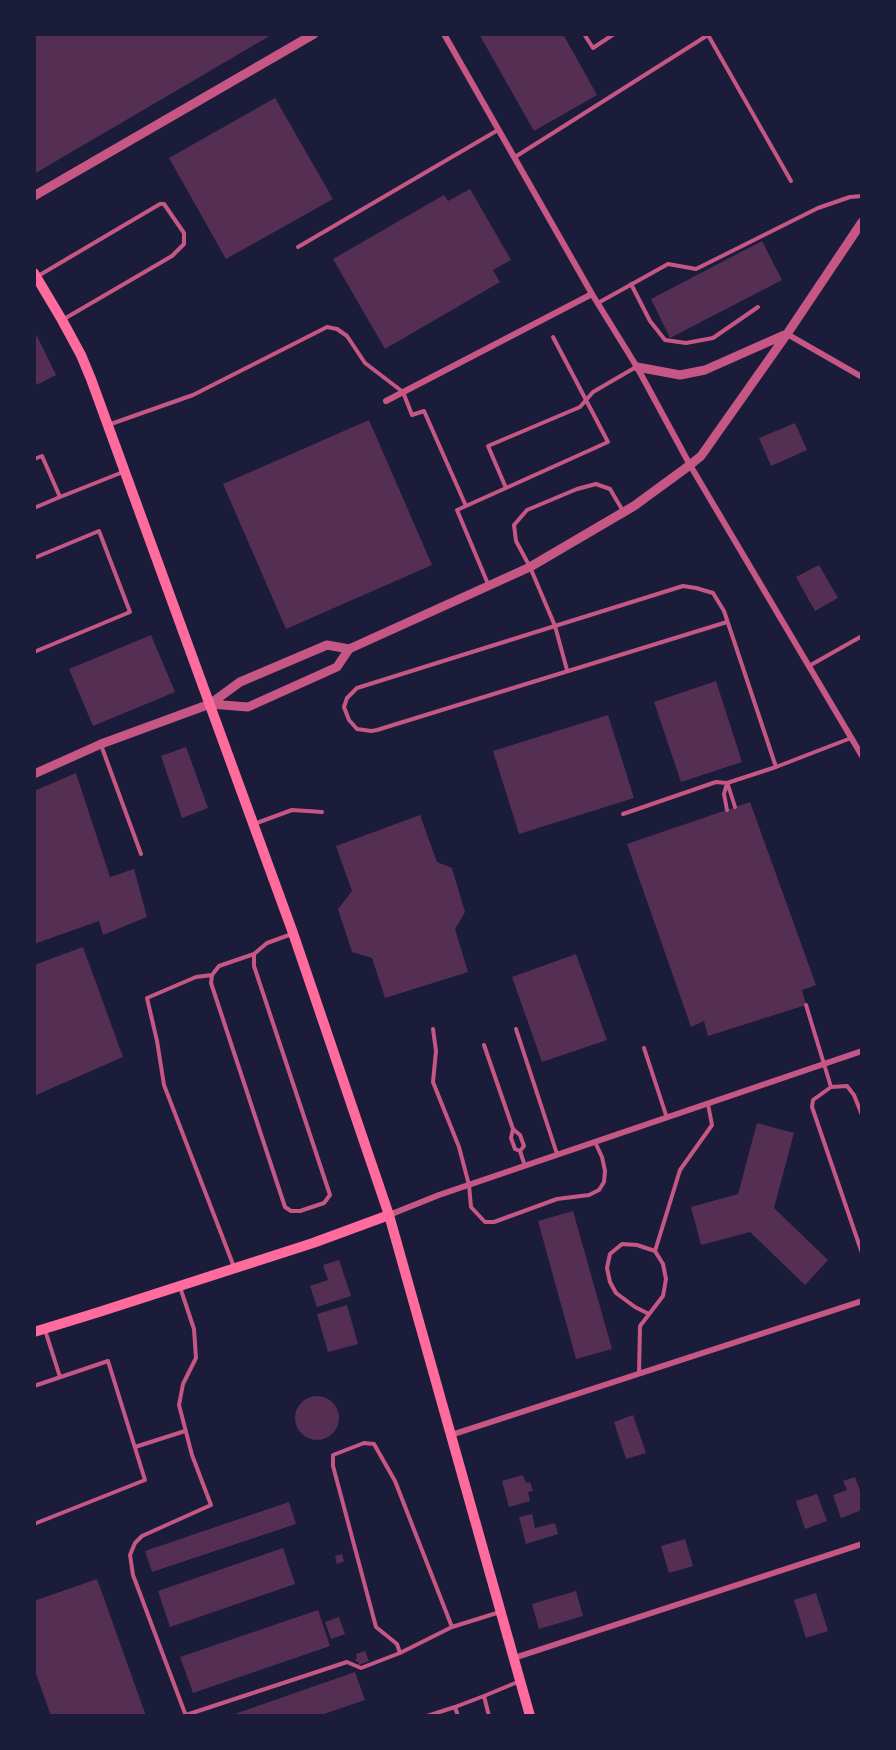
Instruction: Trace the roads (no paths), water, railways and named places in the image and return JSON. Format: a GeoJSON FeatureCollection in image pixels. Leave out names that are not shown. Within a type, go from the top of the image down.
{"type":"FeatureCollection","features":[{"type":"Feature","properties":{"kind":"main road"},"geometry":{"type":"LineString","coordinates":[[36,275],[81,355],[292,933],[388,1215],[530,1716]]}},
{"type":"Feature","properties":{"kind":"main road"},"geometry":{"type":"LineString","coordinates":[[39,1330],[314,1243],[388,1215]]}},
{"type":"Feature","properties":{"kind":"street"},"geometry":{"type":"LineString","coordinates":[[34,196],[314,34]]}},
{"type":"Feature","properties":{"kind":"street"},"geometry":{"type":"LineString","coordinates":[[444,34],[592,294],[637,367],[690,465],[861,756]]}},
{"type":"Feature","properties":{"kind":"street"},"geometry":{"type":"LineString","coordinates":[[210,704],[248,706],[337,667],[349,649],[530,567],[624,512],[690,465],[701,456],[787,334],[861,222]]}},
{"type":"Feature","properties":{"kind":"street"},"geometry":{"type":"LineString","coordinates":[[386,400],[592,294]]}},
{"type":"Feature","properties":{"kind":"street"},"geometry":{"type":"LineString","coordinates":[[637,367],[680,375],[705,370],[787,334]]}},
{"type":"Feature","properties":{"kind":"street"},"geometry":{"type":"LineString","coordinates":[[787,334],[861,376]]}},
{"type":"Feature","properties":{"kind":"street"},"geometry":{"type":"LineString","coordinates":[[34,774],[101,744],[210,704],[240,682],[327,645],[349,649]]}},
{"type":"Feature","properties":{"kind":"street"},"geometry":{"type":"LineString","coordinates":[[388,1215],[469,1185],[861,1051]]}},
{"type":"Feature","properties":{"kind":"street"},"geometry":{"type":"LineString","coordinates":[[451,1435],[861,1301]]}},
{"type":"Feature","properties":{"kind":"street"},"geometry":{"type":"LineString","coordinates":[[514,1658],[861,1544]]}},
{"type":"Feature","properties":{"kind":"lane"},"geometry":{"type":"LineString","coordinates":[[584,34],[592,48],[614,34]]}},
{"type":"Feature","properties":{"kind":"lane"},"geometry":{"type":"LineString","coordinates":[[514,158],[708,35],[791,181]]}},
{"type":"Feature","properties":{"kind":"lane"},"geometry":{"type":"LineString","coordinates":[[298,247],[498,129]]}},
{"type":"Feature","properties":{"kind":"lane"},"geometry":{"type":"LineString","coordinates":[[598,303],[668,264],[696,269],[818,208],[861,195]]}},
{"type":"Feature","properties":{"kind":"lane"},"geometry":{"type":"LineString","coordinates":[[36,275],[160,204],[164,204],[184,233],[184,244],[172,256],[62,320]]}},
{"type":"Feature","properties":{"kind":"lane"},"geometry":{"type":"LineString","coordinates":[[631,284],[650,321],[665,340],[686,343],[713,338],[758,307]]}},
{"type":"Feature","properties":{"kind":"lane"},"geometry":{"type":"LineString","coordinates":[[108,426],[193,395],[327,327],[338,329],[347,336],[365,363],[403,392],[412,415],[424,411],[466,506]]}},
{"type":"Feature","properties":{"kind":"lane"},"geometry":{"type":"LineString","coordinates":[[489,585],[457,510],[608,442],[553,337]]}},
{"type":"Feature","properties":{"kind":"lane"},"geometry":{"type":"LineString","coordinates":[[506,488],[488,446],[580,407],[593,392],[637,367]]}},
{"type":"Feature","properties":{"kind":"lane"},"geometry":{"type":"LineString","coordinates":[[34,459],[42,456],[60,497]]}},
{"type":"Feature","properties":{"kind":"lane"},"geometry":{"type":"LineString","coordinates":[[34,508],[125,472]]}},
{"type":"Feature","properties":{"kind":"lane"},"geometry":{"type":"LineString","coordinates":[[567,670],[555,626],[530,567],[516,541],[514,525],[527,510],[577,489],[596,484],[610,489],[624,512]]}},
{"type":"Feature","properties":{"kind":"lane"},"geometry":{"type":"LineString","coordinates":[[34,558],[99,531],[129,612],[34,652]]}},
{"type":"Feature","properties":{"kind":"lane"},"geometry":{"type":"LineString","coordinates":[[728,622],[371,731],[357,729],[349,720],[344,707],[347,698],[357,688],[683,586],[713,594],[724,611],[728,622],[776,767]]}},
{"type":"Feature","properties":{"kind":"lane"},"geometry":{"type":"LineString","coordinates":[[809,666],[861,636]]}},
{"type":"Feature","properties":{"kind":"lane"},"geometry":{"type":"LineString","coordinates":[[623,814],[716,782],[727,783],[776,767],[851,738]]}},
{"type":"Feature","properties":{"kind":"lane"},"geometry":{"type":"LineString","coordinates":[[101,744],[141,854]]}},
{"type":"Feature","properties":{"kind":"lane"},"geometry":{"type":"LineString","coordinates":[[727,783],[735,807]]}},
{"type":"Feature","properties":{"kind":"lane"},"geometry":{"type":"LineString","coordinates":[[727,783],[724,794],[727,810]]}},
{"type":"Feature","properties":{"kind":"lane"},"geometry":{"type":"LineString","coordinates":[[254,824],[292,810],[322,812]]}},
{"type":"Feature","properties":{"kind":"lane"},"geometry":{"type":"LineString","coordinates":[[254,954],[254,966],[330,1195],[324,1203],[300,1211],[291,1211],[282,1199],[211,983],[212,975],[219,966],[254,954],[267,943],[292,933]]}},
{"type":"Feature","properties":{"kind":"lane"},"geometry":{"type":"LineString","coordinates":[[212,975],[196,977],[147,998],[164,1085],[234,1269]]}},
{"type":"Feature","properties":{"kind":"lane"},"geometry":{"type":"LineString","coordinates":[[806,1005],[831,1087]]}},
{"type":"Feature","properties":{"kind":"lane"},"geometry":{"type":"LineString","coordinates":[[433,1029],[436,1051],[433,1082],[459,1147],[469,1185],[471,1207],[485,1222],[494,1222],[557,1199],[589,1195],[599,1190],[604,1182],[605,1171],[595,1142]]}},
{"type":"Feature","properties":{"kind":"lane"},"geometry":{"type":"LineString","coordinates":[[516,1029],[557,1155]]}},
{"type":"Feature","properties":{"kind":"lane"},"geometry":{"type":"LineString","coordinates":[[484,1045],[513,1129],[520,1135],[524,1146],[520,1151]]}},
{"type":"Feature","properties":{"kind":"lane"},"geometry":{"type":"LineString","coordinates":[[644,1048],[667,1118]]}},
{"type":"Feature","properties":{"kind":"lane"},"geometry":{"type":"LineString","coordinates":[[861,1115],[855,1095],[847,1086],[831,1087],[813,1100],[812,1107],[861,1253]]}},
{"type":"Feature","properties":{"kind":"lane"},"geometry":{"type":"LineString","coordinates":[[655,1251],[680,1170],[712,1125],[708,1104]]}},
{"type":"Feature","properties":{"kind":"lane"},"geometry":{"type":"LineString","coordinates":[[513,1129],[511,1138],[515,1149],[520,1151],[525,1166]]}},
{"type":"Feature","properties":{"kind":"lane"},"geometry":{"type":"LineString","coordinates":[[639,1374],[640,1326],[663,1296],[666,1279],[663,1264],[655,1251],[637,1245],[622,1244],[610,1254],[607,1268],[610,1282],[616,1293],[634,1307],[649,1314]]}},
{"type":"Feature","properties":{"kind":"lane"},"geometry":{"type":"LineString","coordinates":[[179,1286],[194,1329],[196,1358],[183,1384],[179,1405],[192,1455],[211,1505],[142,1536],[129,1554],[133,1575],[186,1715],[347,1662],[361,1668],[400,1653],[452,1628],[501,1612]]}},
{"type":"Feature","properties":{"kind":"lane"},"geometry":{"type":"LineString","coordinates":[[39,1330],[60,1377]]}},
{"type":"Feature","properties":{"kind":"lane"},"geometry":{"type":"LineString","coordinates":[[34,1386],[108,1361],[146,1480],[34,1524]]}},
{"type":"Feature","properties":{"kind":"lane"},"geometry":{"type":"LineString","coordinates":[[135,1447],[186,1431]]}},
{"type":"Feature","properties":{"kind":"lane"},"geometry":{"type":"LineString","coordinates":[[400,1653],[397,1644],[376,1627],[333,1466],[333,1455],[364,1443],[374,1444],[395,1482],[452,1628]]}},
{"type":"Feature","properties":{"kind":"lane"},"geometry":{"type":"LineString","coordinates":[[427,1716],[520,1681]]}},
{"type":"Feature","properties":{"kind":"lane"},"geometry":{"type":"LineString","coordinates":[[484,1696],[489,1716]]}},
{"type":"Feature","properties":{"kind":"lane"},"geometry":{"type":"LineString","coordinates":[[455,1707],[458,1716]]}}]}
